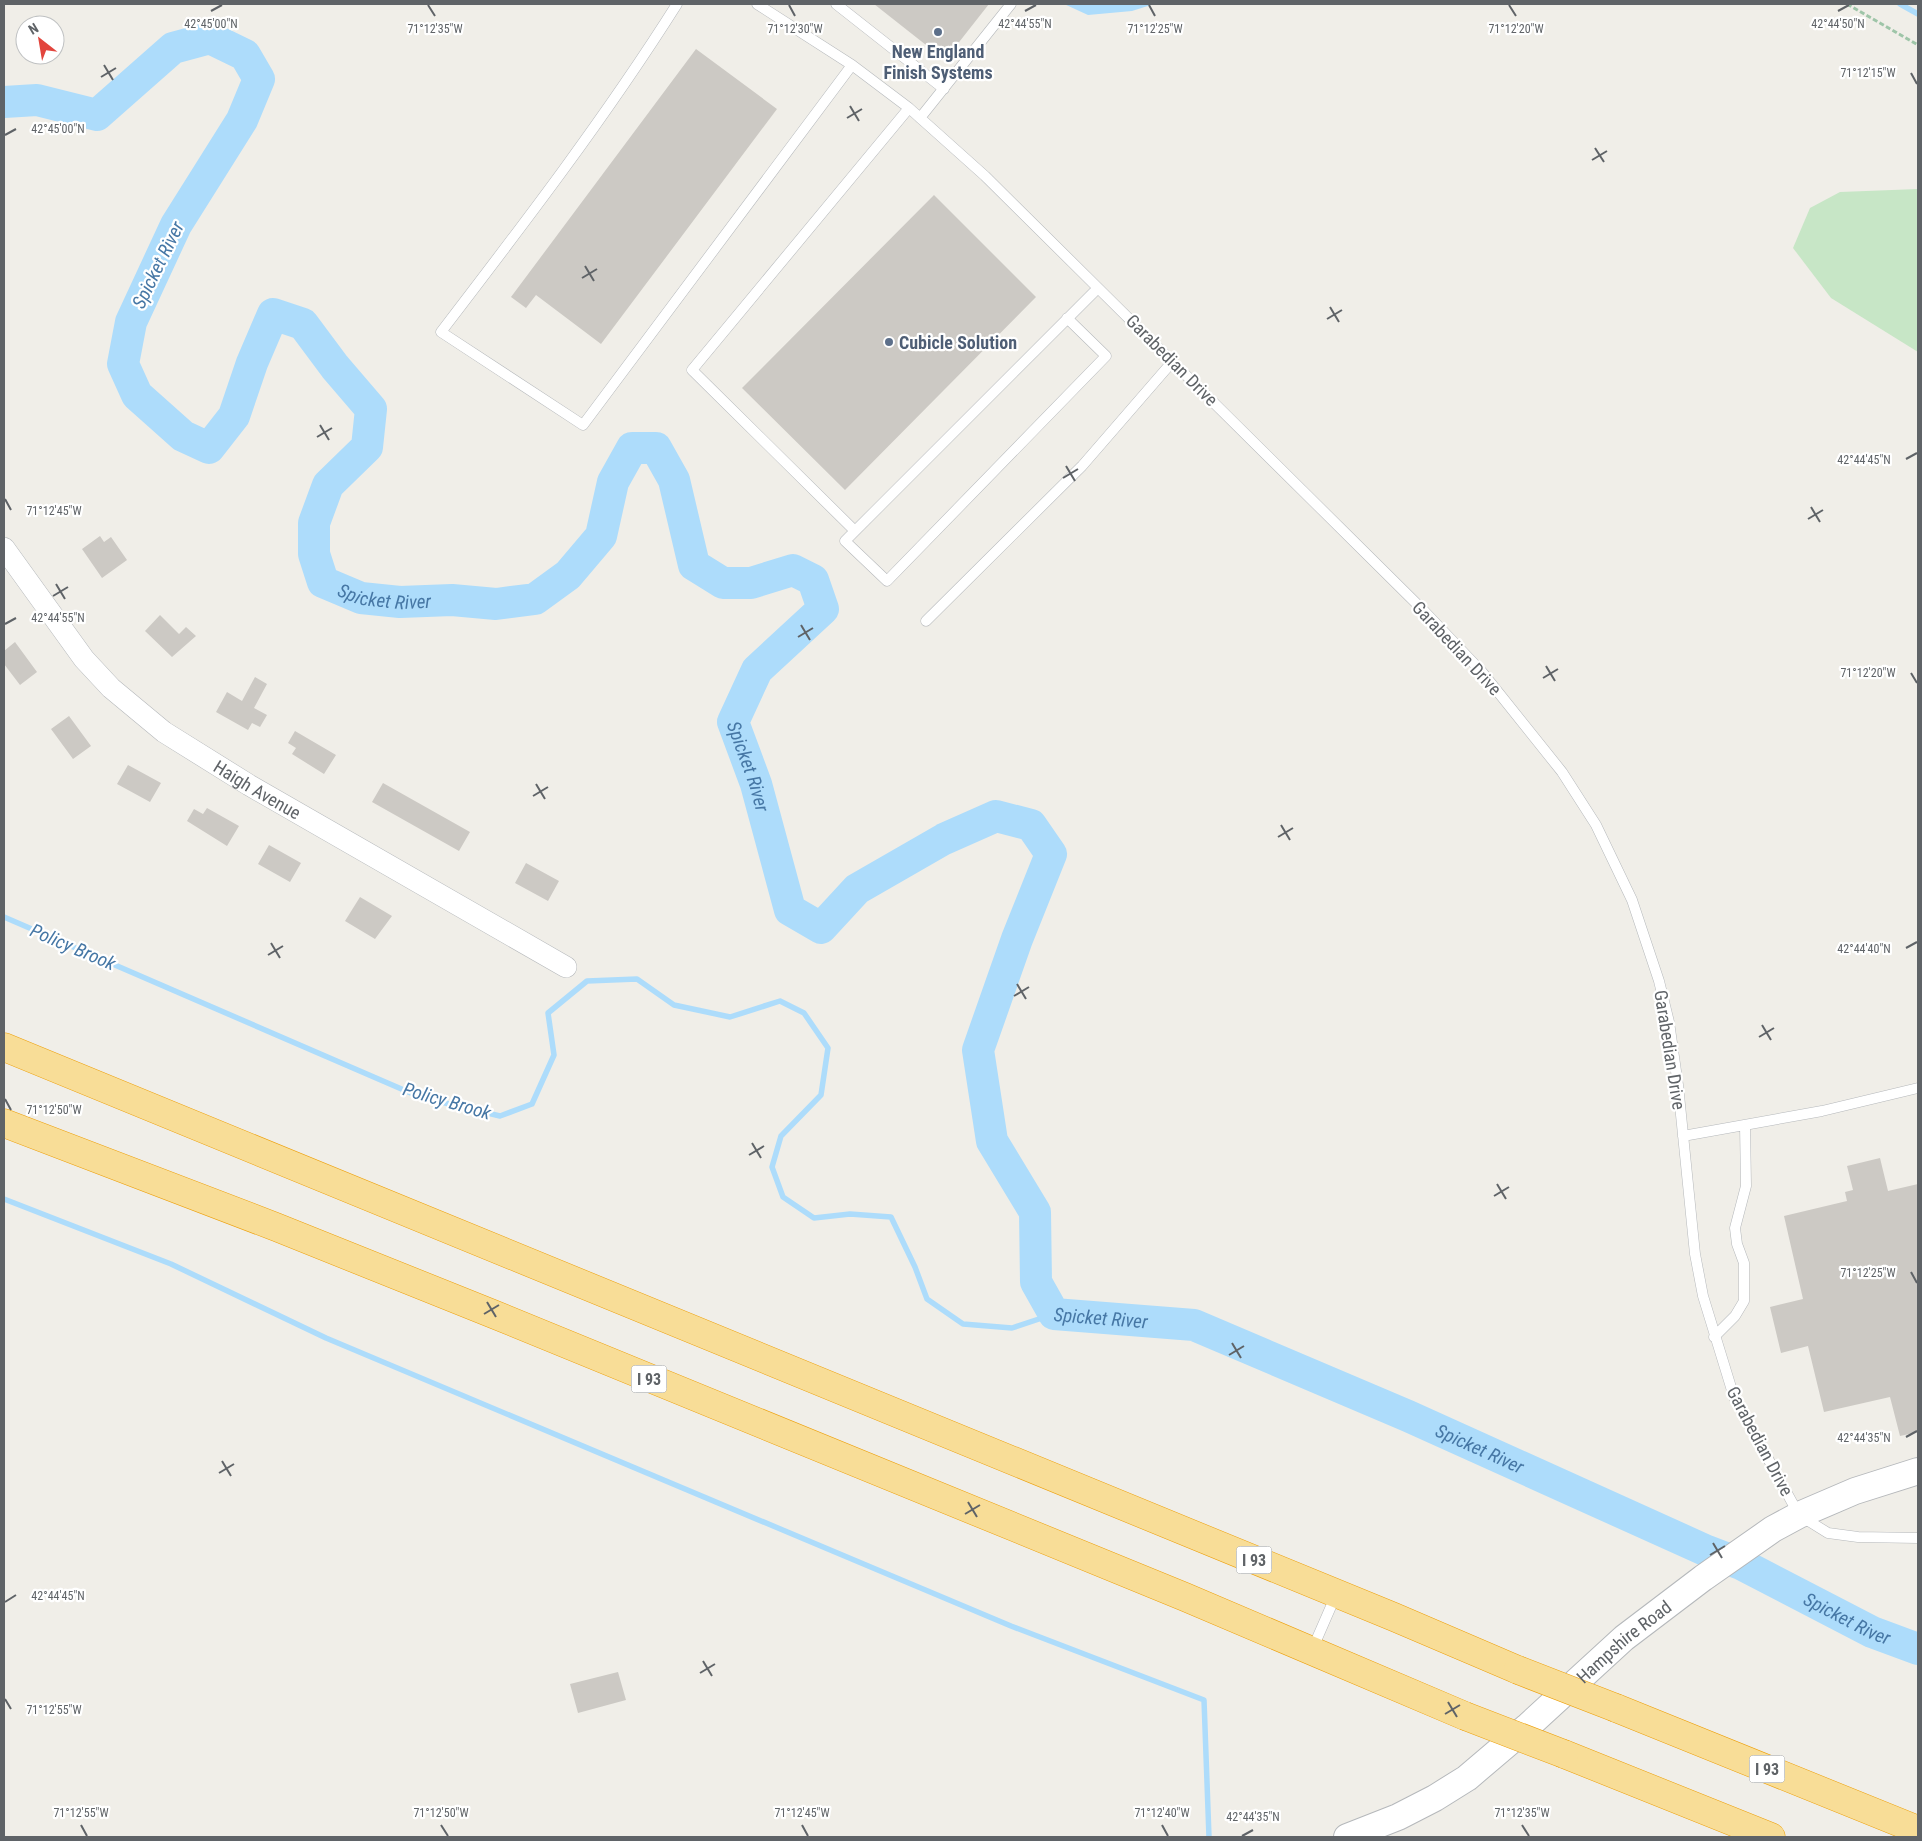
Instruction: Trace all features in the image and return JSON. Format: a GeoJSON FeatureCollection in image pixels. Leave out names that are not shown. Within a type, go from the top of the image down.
{"type":"FeatureCollection","features":[{"type":"Feature","properties":{"kind":"highway","name":"I 93"},"geometry":{"type":"LineString","coordinates":[[4,1047],[1518,1670],[1918,1830]]}},
{"type":"Feature","properties":{"kind":"highway","name":"I 93"},"geometry":{"type":"LineString","coordinates":[[4,1123],[276,1226],[1185,1597],[1465,1716],[1771,1837]]}},
{"type":"Feature","properties":{"kind":"street","name":"Haigh Avenue"},"geometry":{"type":"LineString","coordinates":[[4,548],[84,659],[111,688],[164,732],[249,785],[566,967]]}},
{"type":"Feature","properties":{"kind":"street","name":"Hampshire Road"},"geometry":{"type":"LineString","coordinates":[[1347,1837],[1398,1817],[1467,1778],[1527,1727],[1624,1638],[1711,1572],[1773,1529],[1799,1515],[1855,1491],[1918,1472]]}},
{"type":"Feature","properties":{"kind":"lane"},"geometry":{"type":"LineString","coordinates":[[677,4],[643,58],[543,198],[441,332],[583,425],[852,65]]}},
{"type":"Feature","properties":{"kind":"lane","name":"Garabedian Drive"},"geometry":{"type":"LineString","coordinates":[[757,4],[852,65],[909,108],[985,176],[1173,361],[1476,665],[1537,738],[1562,772],[1596,825],[1624,881],[1646,941],[1669,1022],[1678,1085],[1695,1254],[1703,1296],[1714,1337],[1734,1397],[1799,1515]]}},
{"type":"Feature","properties":{"kind":"lane"},"geometry":{"type":"LineString","coordinates":[[836,4],[944,89]]}},
{"type":"Feature","properties":{"kind":"lane"},"geometry":{"type":"LineString","coordinates":[[920,118],[1011,4]]}},
{"type":"Feature","properties":{"kind":"lane"},"geometry":{"type":"LineString","coordinates":[[855,531],[692,370],[909,108]]}},
{"type":"Feature","properties":{"kind":"lane"},"geometry":{"type":"LineString","coordinates":[[1067,318],[1106,356],[887,581],[845,541],[1067,318],[1098,288]]}},
{"type":"Feature","properties":{"kind":"lane"},"geometry":{"type":"LineString","coordinates":[[926,621],[1076,473],[1173,361]]}},
{"type":"Feature","properties":{"kind":"lane"},"geometry":{"type":"LineString","coordinates":[[1683,1136],[1822,1111],[1918,1088]]}},
{"type":"Feature","properties":{"kind":"lane"},"geometry":{"type":"LineString","coordinates":[[1714,1337],[1735,1316],[1744,1301],[1744,1263],[1737,1244],[1735,1228],[1746,1186],[1745,1125]]}},
{"type":"Feature","properties":{"kind":"lane"},"geometry":{"type":"LineString","coordinates":[[1799,1515],[1828,1533],[1858,1537],[1918,1538]]}},
{"type":"Feature","properties":{"kind":"lane"},"geometry":{"type":"LineString","coordinates":[[1311,1651],[1336,1594]]}},
{"type":"Feature","properties":{"kind":"path"},"geometry":{"type":"LineString","coordinates":[[1847,4],[1918,45]]}},
{"type":"Feature","properties":{"kind":"green space"},"geometry":{"type":"Polygon","coordinates":[[[1918,189],[1918,352],[1831,298],[1793,248],[1810,208],[1840,192],[1918,189]]]}},
{"type":"Feature","properties":{"kind":"water"},"geometry":{"type":"Polygon","coordinates":[[[1064,4],[1154,4],[1132,11],[1088,15],[1064,4]]]}},
{"type":"Feature","properties":{"kind":"building","name":"New England Finish Systems"},"geometry":{"type":"Polygon","coordinates":[[[874,4],[989,4],[945,60],[874,4]]]}},
{"type":"Feature","properties":{"kind":"building"},"geometry":{"type":"Polygon","coordinates":[[[696,49],[777,109],[601,344],[536,295],[526,308],[511,297],[696,49]]]}},
{"type":"Feature","properties":{"kind":"building","name":"Cubicle Solution"},"geometry":{"type":"Polygon","coordinates":[[[934,195],[1036,297],[845,490],[742,388],[934,195]]]}},
{"type":"Feature","properties":{"kind":"building"},"geometry":{"type":"Polygon","coordinates":[[[100,536],[104,542],[111,537],[127,560],[102,578],[82,549],[100,536]]]}},
{"type":"Feature","properties":{"kind":"building"},"geometry":{"type":"Polygon","coordinates":[[[160,615],[179,634],[186,627],[196,636],[172,657],[145,631],[160,615]]]}},
{"type":"Feature","properties":{"kind":"building"},"geometry":{"type":"Polygon","coordinates":[[[15,642],[37,672],[20,685],[4,664],[4,651],[15,642]]]}},
{"type":"Feature","properties":{"kind":"building"},"geometry":{"type":"Polygon","coordinates":[[[255,677],[267,684],[254,708],[267,715],[260,727],[252,723],[248,730],[216,712],[227,692],[242,701],[255,677]]]}},
{"type":"Feature","properties":{"kind":"building"},"geometry":{"type":"Polygon","coordinates":[[[69,716],[91,746],[73,759],[51,729],[69,716]]]}},
{"type":"Feature","properties":{"kind":"building"},"geometry":{"type":"Polygon","coordinates":[[[295,731],[336,755],[324,774],[292,754],[296,748],[288,743],[295,731]]]}},
{"type":"Feature","properties":{"kind":"building"},"geometry":{"type":"Polygon","coordinates":[[[128,765],[161,783],[150,802],[117,784],[128,765]]]}},
{"type":"Feature","properties":{"kind":"building"},"geometry":{"type":"Polygon","coordinates":[[[383,783],[470,832],[459,851],[372,802],[383,783]]]}},
{"type":"Feature","properties":{"kind":"building"},"geometry":{"type":"Polygon","coordinates":[[[207,808],[239,826],[227,846],[187,821],[194,809],[203,814],[207,808]]]}},
{"type":"Feature","properties":{"kind":"building"},"geometry":{"type":"Polygon","coordinates":[[[269,845],[301,863],[290,882],[258,864],[269,845]]]}},
{"type":"Feature","properties":{"kind":"building"},"geometry":{"type":"Polygon","coordinates":[[[526,863],[559,881],[548,901],[515,883],[526,863]]]}},
{"type":"Feature","properties":{"kind":"building"},"geometry":{"type":"Polygon","coordinates":[[[360,897],[392,916],[375,939],[345,921],[360,897]]]}},
{"type":"Feature","properties":{"kind":"building"},"geometry":{"type":"Polygon","coordinates":[[[1880,1158],[1888,1191],[1918,1184],[1918,1432],[1900,1436],[1890,1397],[1824,1412],[1808,1346],[1781,1353],[1770,1307],[1803,1299],[1784,1216],[1847,1201],[1845,1192],[1853,1190],[1847,1166],[1880,1158]]]}},
{"type":"Feature","properties":{"kind":"building"},"geometry":{"type":"Polygon","coordinates":[[[618,1672],[626,1700],[578,1713],[570,1684],[618,1672]]]}},
{"type":"Feature","properties":{"kind":"waterway"},"geometry":{"type":"LineString","coordinates":[[1900,4],[1918,14]]}},
{"type":"Feature","properties":{"kind":"waterway","name":"Spicket River"},"geometry":{"type":"LineString","coordinates":[[4,102],[37,100],[97,115],[173,48],[210,38],[245,55],[259,79],[242,120],[176,225],[131,322],[123,364],[137,395],[183,436],[209,448],[234,416],[252,363],[273,314],[303,324],[335,367],[371,409],[367,447],[328,485],[314,523],[314,554],[323,582],[361,598],[400,602],[452,600],[496,604],[535,599],[568,575],[601,536],[613,482],[632,448],[656,448],[674,480],[694,565],[723,583],[751,583],[793,570],[813,580],[823,609],[757,670],[733,722],[756,784],[790,910],[821,928],[857,889],[944,839],[996,816],[1031,825],[1051,854],[1017,939],[978,1050],[992,1141],[1035,1212],[1036,1282],[1054,1314],[1194,1325],[1408,1416],[1707,1551],[1741,1564],[1872,1632],[1918,1649]]}},
{"type":"Feature","properties":{"kind":"waterway","name":"Policy Brook"},"geometry":{"type":"LineString","coordinates":[[4,917],[420,1097],[500,1116],[532,1104],[554,1055],[548,1013],[587,981],[637,979],[674,1005],[730,1017],[780,1001],[804,1013],[828,1048],[821,1095],[781,1136],[772,1167],[783,1197],[814,1218],[850,1214],[891,1217],[915,1267],[927,1299],[963,1324],[1012,1328],[1054,1314]]}},
{"type":"Feature","properties":{"kind":"waterway"},"geometry":{"type":"LineString","coordinates":[[4,1199],[171,1264],[326,1338],[1011,1626],[1204,1700],[1209,1837]]}},
{"type":"Feature","properties":{"kind":"place","name":"New England Finish Systems"},"geometry":{"type":"Point","coordinates":[938,32]}},
{"type":"Feature","properties":{"kind":"place","name":"Cubicle Solution"},"geometry":{"type":"Point","coordinates":[889,342]}}]}
